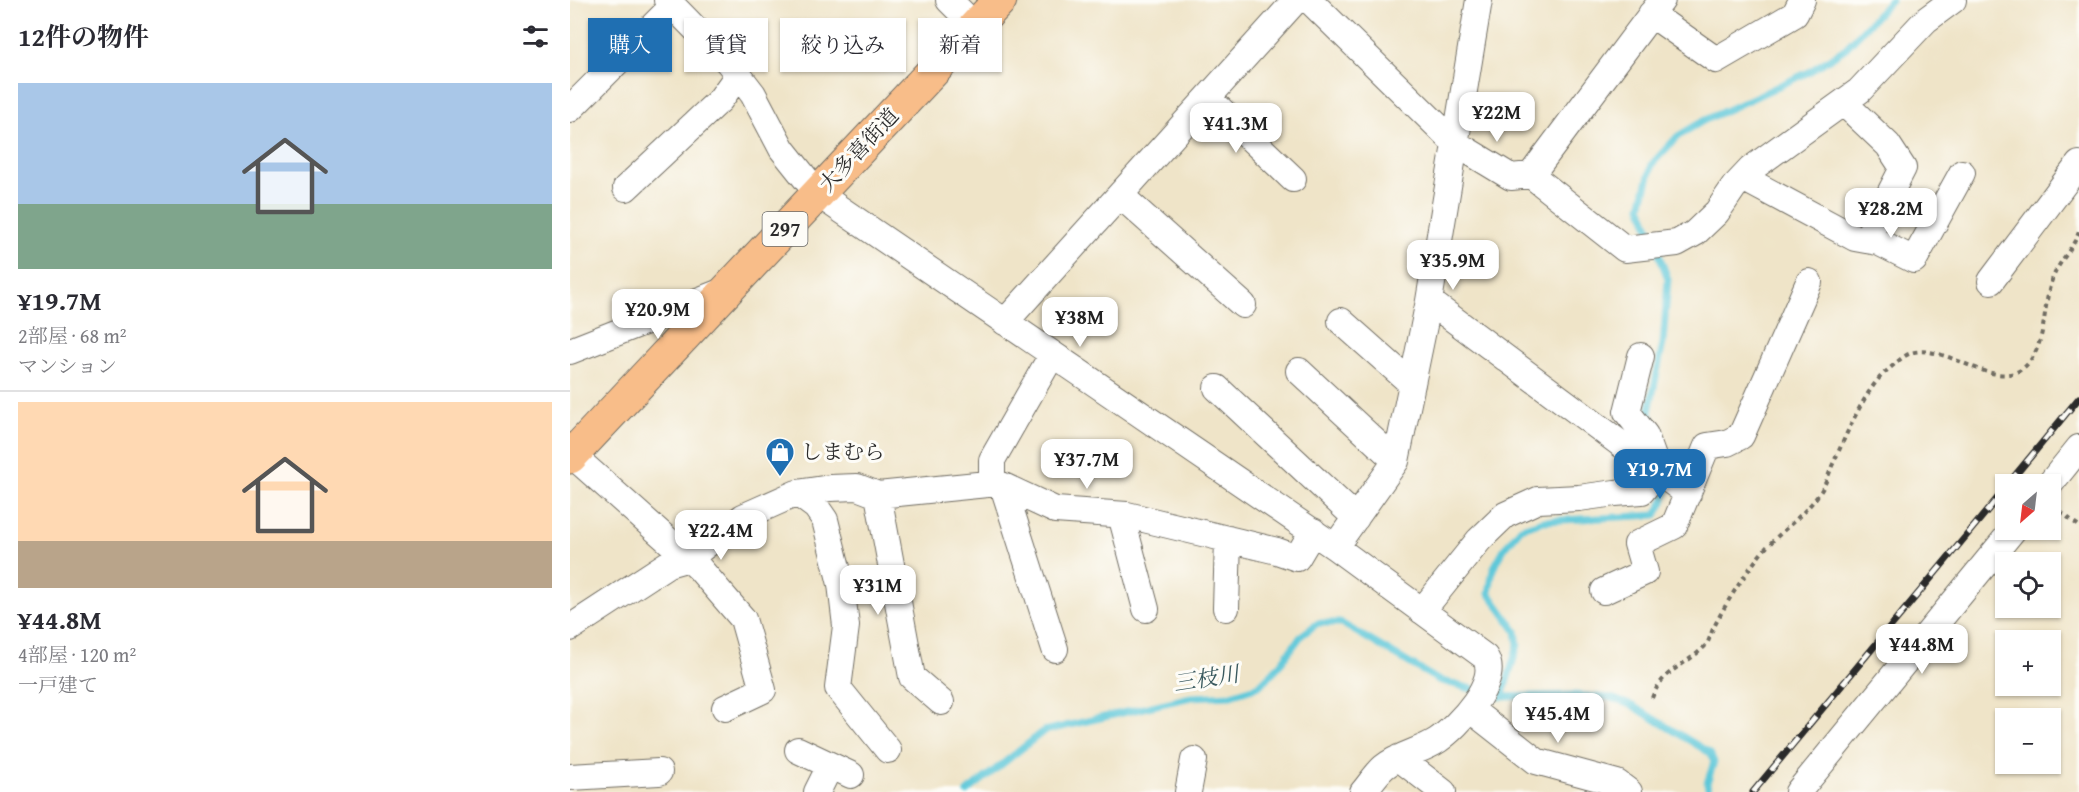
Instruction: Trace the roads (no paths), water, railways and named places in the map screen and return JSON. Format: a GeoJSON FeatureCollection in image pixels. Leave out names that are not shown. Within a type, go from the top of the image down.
{"type":"FeatureCollection","features":[{"type":"Feature","properties":{"kind":"highway","name":"大多喜街道"},"geometry":{"type":"LineString","coordinates":[[983,18],[1000,0]]}},
{"type":"Feature","properties":{"kind":"highway","name":"大多喜街道"},"geometry":{"type":"LineString","coordinates":[[571,456],[932,72]]}},
{"type":"Feature","properties":{"kind":"street"},"geometry":{"type":"LineString","coordinates":[[949,0],[967,18]]}},
{"type":"Feature","properties":{"kind":"street"},"geometry":{"type":"LineString","coordinates":[[1005,322],[1296,0]]}},
{"type":"Feature","properties":{"kind":"street"},"geometry":{"type":"LineString","coordinates":[[1309,0],[1455,143],[1510,177],[1531,175],[1625,249],[1677,243],[1695,233],[1717,212],[1734,187],[1751,169],[1859,91],[1926,20],[1953,0]]}},
{"type":"Feature","properties":{"kind":"street"},"geometry":{"type":"LineString","coordinates":[[1335,547],[1396,461],[1429,301],[1479,0]]}},
{"type":"Feature","properties":{"kind":"street"},"geometry":{"type":"LineString","coordinates":[[1531,175],[1657,7],[1716,60],[1795,14],[1802,0]]}},
{"type":"Feature","properties":{"kind":"street"},"geometry":{"type":"LineString","coordinates":[[570,109],[670,3],[729,63],[753,94],[782,149],[818,194],[1312,531],[1485,657],[1490,664],[1490,674],[1471,710],[1438,740],[1383,768],[1363,792]]}},
{"type":"Feature","properties":{"kind":"street"},"geometry":{"type":"LineString","coordinates":[[626,188],[720,100],[738,75]]}},
{"type":"Feature","properties":{"kind":"street"},"geometry":{"type":"LineString","coordinates":[[1208,98],[1293,179]]}},
{"type":"Feature","properties":{"kind":"street"},"geometry":{"type":"LineString","coordinates":[[1844,103],[1888,145],[1903,168],[1866,240]]}},
{"type":"Feature","properties":{"kind":"street"},"geometry":{"type":"LineString","coordinates":[[1991,281],[2079,164]]}},
{"type":"Feature","properties":{"kind":"street"},"geometry":{"type":"LineString","coordinates":[[1743,178],[1855,238],[1878,242],[1914,260],[1962,173]]}},
{"type":"Feature","properties":{"kind":"street"},"geometry":{"type":"LineString","coordinates":[[1120,195],[1243,305]]}},
{"type":"Feature","properties":{"kind":"street"},"geometry":{"type":"LineString","coordinates":[[1604,591],[1644,572],[1637,544],[1674,526],[1707,446],[1727,443],[1741,436],[1809,282]]}},
{"type":"Feature","properties":{"kind":"street"},"geometry":{"type":"LineString","coordinates":[[570,351],[729,288]]}},
{"type":"Feature","properties":{"kind":"street"},"geometry":{"type":"LineString","coordinates":[[1429,301],[1688,494]]}},
{"type":"Feature","properties":{"kind":"street"},"geometry":{"type":"LineString","coordinates":[[1341,321],[1412,384]]}},
{"type":"Feature","properties":{"kind":"street"},"geometry":{"type":"LineString","coordinates":[[1052,355],[992,460],[997,485],[1055,649]]}},
{"type":"Feature","properties":{"kind":"street"},"geometry":{"type":"LineString","coordinates":[[1641,356],[1627,412],[1645,435],[1658,471]]}},
{"type":"Feature","properties":{"kind":"street"},"geometry":{"type":"LineString","coordinates":[[1299,371],[1396,461]]}},
{"type":"Feature","properties":{"kind":"street"},"geometry":{"type":"LineString","coordinates":[[1217,388],[1356,518]]}},
{"type":"Feature","properties":{"kind":"street"},"geometry":{"type":"LineString","coordinates":[[2057,474],[2079,448]]}},
{"type":"Feature","properties":{"kind":"street"},"geometry":{"type":"LineString","coordinates":[[571,456],[699,568],[743,619],[763,690],[725,708]]}},
{"type":"Feature","properties":{"kind":"street"},"geometry":{"type":"LineString","coordinates":[[1422,611],[1479,540],[1505,515],[1538,500],[1642,491],[1658,471]]}},
{"type":"Feature","properties":{"kind":"street"},"geometry":{"type":"LineString","coordinates":[[570,628],[668,564],[688,558],[743,517],[797,493],[830,488],[857,487],[878,495],[997,485],[1055,510],[1121,515],[1228,539],[1297,558],[1312,531]]}},
{"type":"Feature","properties":{"kind":"street"},"geometry":{"type":"LineString","coordinates":[[797,493],[816,507],[825,520],[841,584],[846,626],[838,688],[888,750]]}},
{"type":"Feature","properties":{"kind":"street"},"geometry":{"type":"LineString","coordinates":[[878,495],[912,677],[941,702]]}},
{"type":"Feature","properties":{"kind":"street"},"geometry":{"type":"LineString","coordinates":[[1121,515],[1146,609]]}},
{"type":"Feature","properties":{"kind":"street"},"geometry":{"type":"LineString","coordinates":[[1227,608],[1228,539]]}},
{"type":"Feature","properties":{"kind":"street"},"geometry":{"type":"LineString","coordinates":[[1798,792],[2005,540]]}},
{"type":"Feature","properties":{"kind":"street"},"geometry":{"type":"LineString","coordinates":[[1471,710],[1536,761],[1617,783],[1629,792]]}},
{"type":"Feature","properties":{"kind":"street"},"geometry":{"type":"LineString","coordinates":[[798,750],[840,770],[817,792]]}},
{"type":"Feature","properties":{"kind":"street"},"geometry":{"type":"LineString","coordinates":[[1399,758],[1443,792]]}},
{"type":"Feature","properties":{"kind":"street"},"geometry":{"type":"LineString","coordinates":[[1188,792],[1194,760]]}},
{"type":"Feature","properties":{"kind":"street"},"geometry":{"type":"LineString","coordinates":[[570,777],[659,772]]}},
{"type":"Feature","properties":{"kind":"waterway"},"geometry":{"type":"LineString","coordinates":[[1671,473],[1672,470],[1649,412],[1663,343],[1668,279],[1641,206],[1652,164],[1678,136],[1703,121],[1809,72],[1846,48],[1891,0]]}},
{"type":"Feature","properties":{"kind":"waterway"},"geometry":{"type":"LineString","coordinates":[[1502,697],[1518,645],[1516,631],[1489,593],[1493,569],[1504,549],[1521,528],[1543,521],[1656,515],[1668,486]]}},
{"type":"Feature","properties":{"kind":"waterway","name":"三枝川"},"geometry":{"type":"LineString","coordinates":[[967,792],[1044,731],[1191,697],[1231,695],[1259,686],[1277,668],[1302,635],[1318,623],[1341,623],[1438,680],[1502,697],[1574,695],[1611,698],[1633,706],[1710,753],[1714,762],[1707,783],[1709,792]]}},
{"type":"Feature","properties":{"kind":"railway"},"geometry":{"type":"LineString","coordinates":[[2016,474],[2079,398]]}},
{"type":"Feature","properties":{"kind":"railway"},"geometry":{"type":"LineString","coordinates":[[1753,792],[1995,501]]}},
{"type":"Feature","properties":{"kind":"place","name":"しまむら"},"geometry":{"type":"Point","coordinates":[780,478]}}]}
